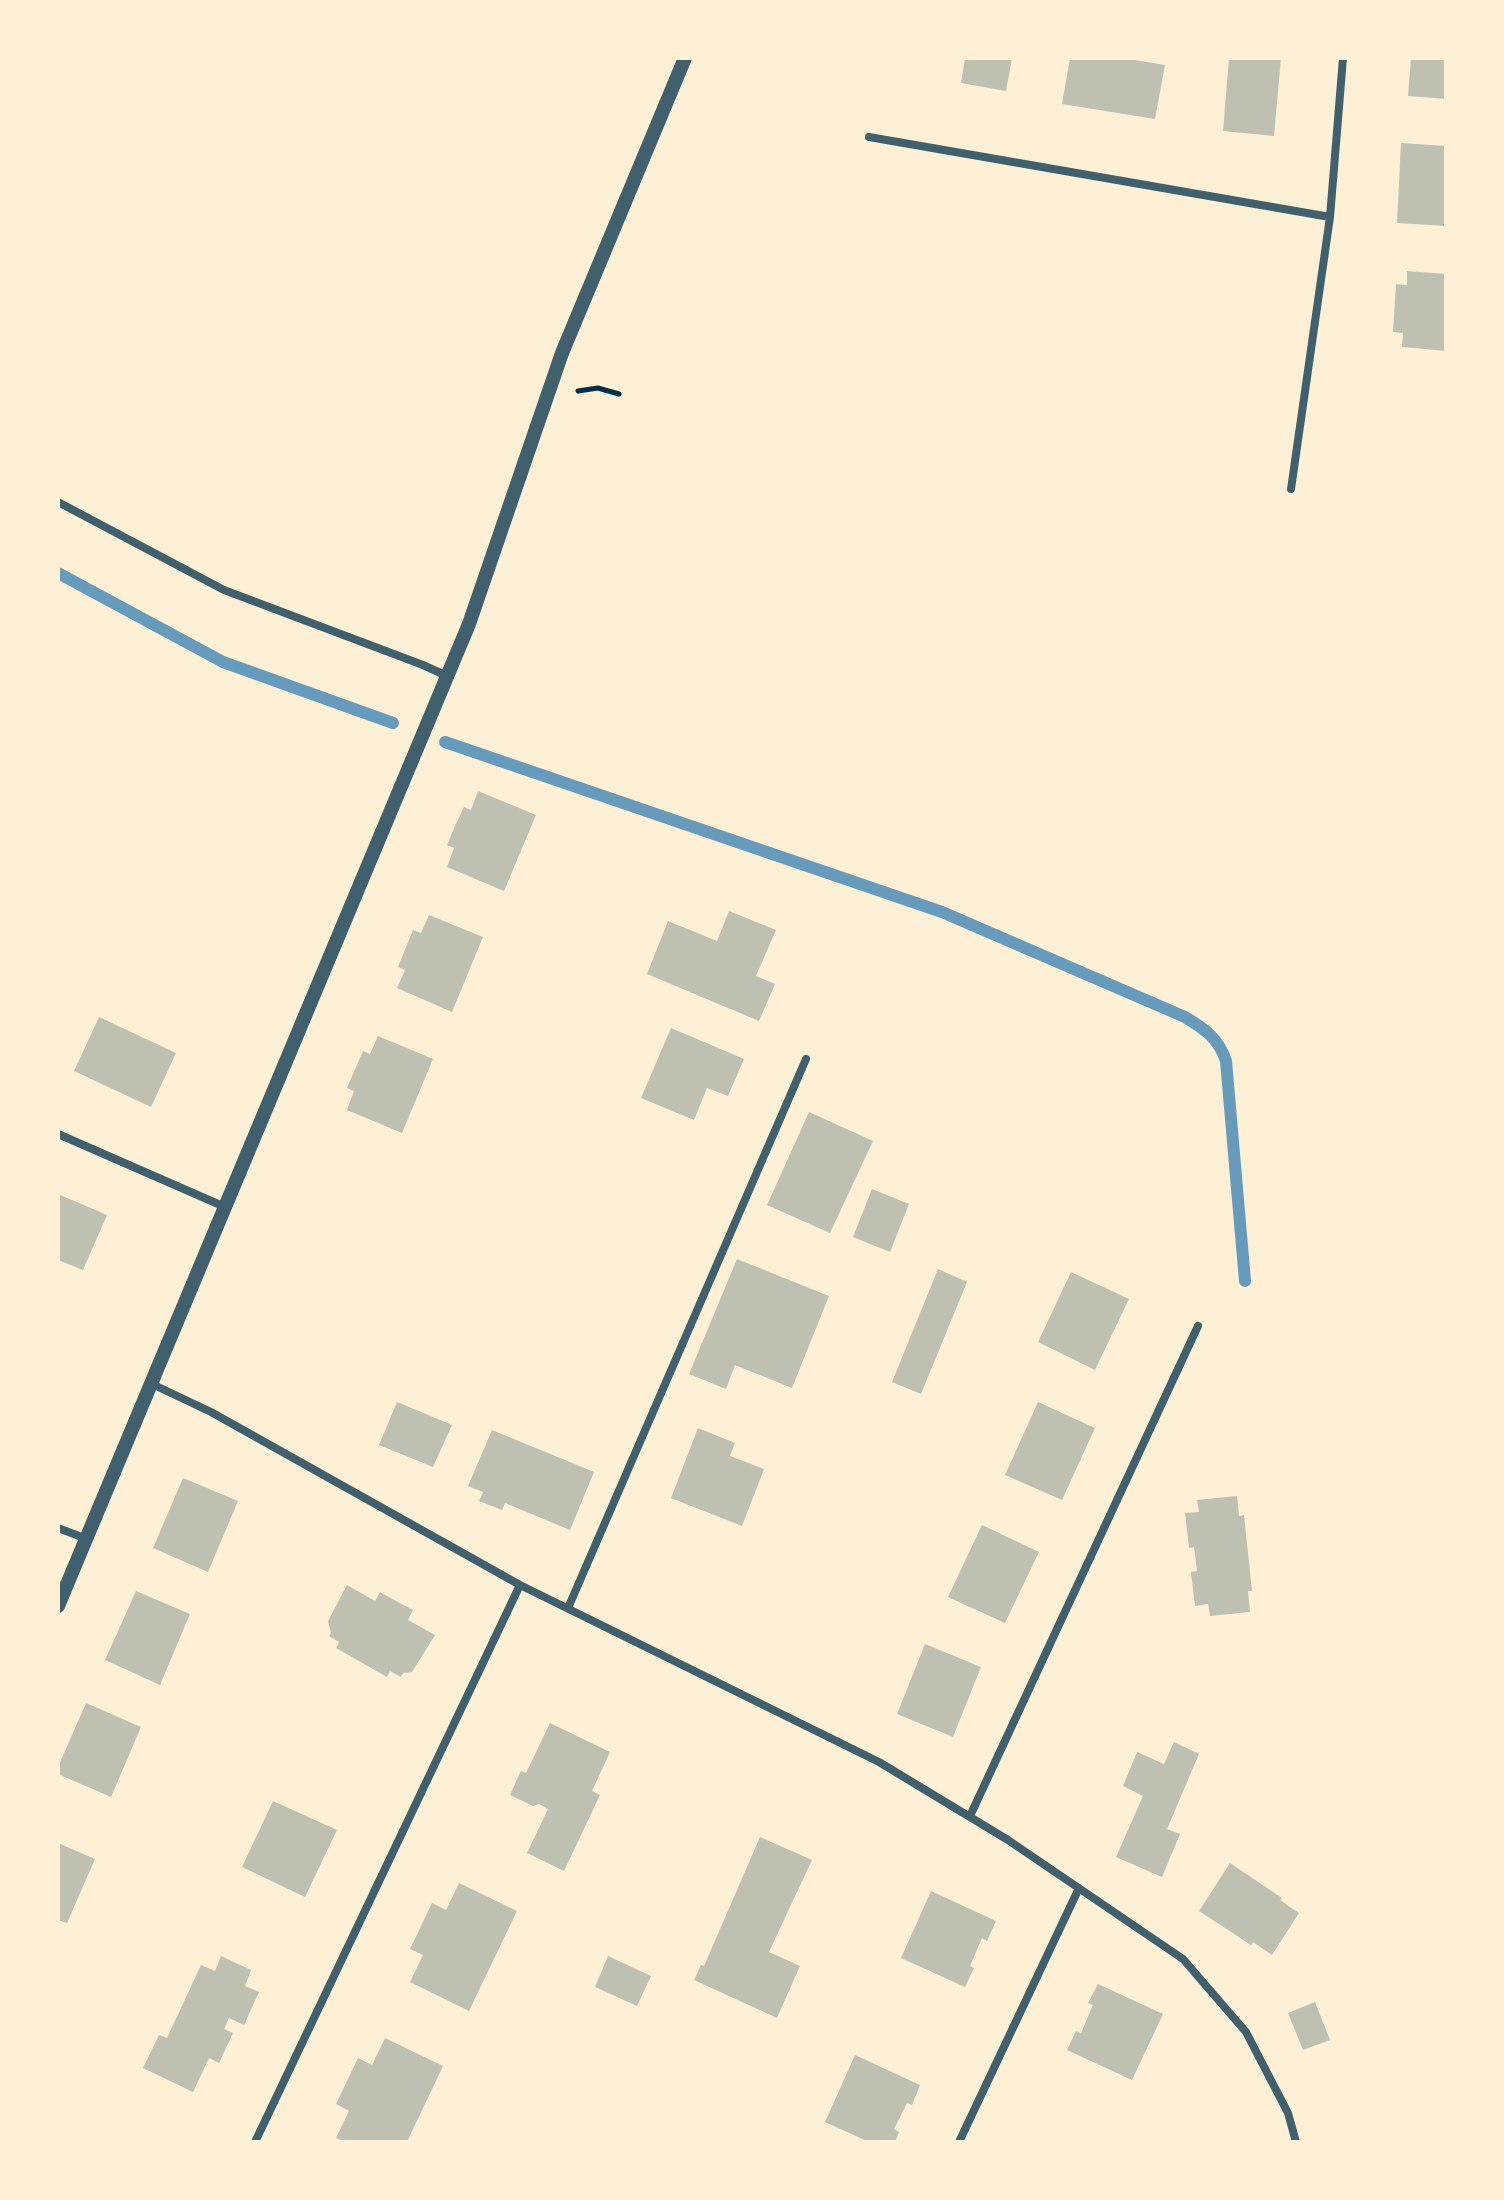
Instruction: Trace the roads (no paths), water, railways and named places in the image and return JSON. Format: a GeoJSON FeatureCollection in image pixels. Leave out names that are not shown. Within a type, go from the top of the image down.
{"type":"FeatureCollection","features":[{"type":"Feature","properties":{"kind":"street"},"geometry":{"type":"LineString","coordinates":[[58,1606],[469,624],[562,353],[685,58]]}},
{"type":"Feature","properties":{"kind":"street"},"geometry":{"type":"LineString","coordinates":[[1291,489],[1330,217],[1343,58]]}},
{"type":"Feature","properties":{"kind":"street"},"geometry":{"type":"LineString","coordinates":[[869,137],[1330,217]]}},
{"type":"Feature","properties":{"kind":"street"},"geometry":{"type":"LineString","coordinates":[[58,502],[224,590],[447,676]]}},
{"type":"Feature","properties":{"kind":"street"},"geometry":{"type":"LineString","coordinates":[[568,1608],[806,1059]]}},
{"type":"Feature","properties":{"kind":"street"},"geometry":{"type":"LineString","coordinates":[[58,1134],[225,1207]]}},
{"type":"Feature","properties":{"kind":"street"},"geometry":{"type":"LineString","coordinates":[[970,1816],[1198,1326]]}},
{"type":"Feature","properties":{"kind":"street"},"geometry":{"type":"LineString","coordinates":[[152,1384],[211,1412],[520,1585],[879,1762],[970,1816],[1079,1888],[1183,1959],[1246,2032],[1288,2113],[1296,2142]]}},
{"type":"Feature","properties":{"kind":"street"},"geometry":{"type":"LineString","coordinates":[[58,1528],[88,1539]]}},
{"type":"Feature","properties":{"kind":"street"},"geometry":{"type":"LineString","coordinates":[[255,2142],[520,1585]]}},
{"type":"Feature","properties":{"kind":"street"},"geometry":{"type":"LineString","coordinates":[[959,2142],[1079,1888]]}},
{"type":"Feature","properties":{"kind":"waterway"},"geometry":{"type":"LineString","coordinates":[[58,573],[223,662],[393,723]]}},
{"type":"Feature","properties":{"kind":"waterway"},"geometry":{"type":"LineString","coordinates":[[445,742],[942,912],[1185,1017],[1199,1026],[1215,1041],[1226,1061],[1245,1281]]}}]}
